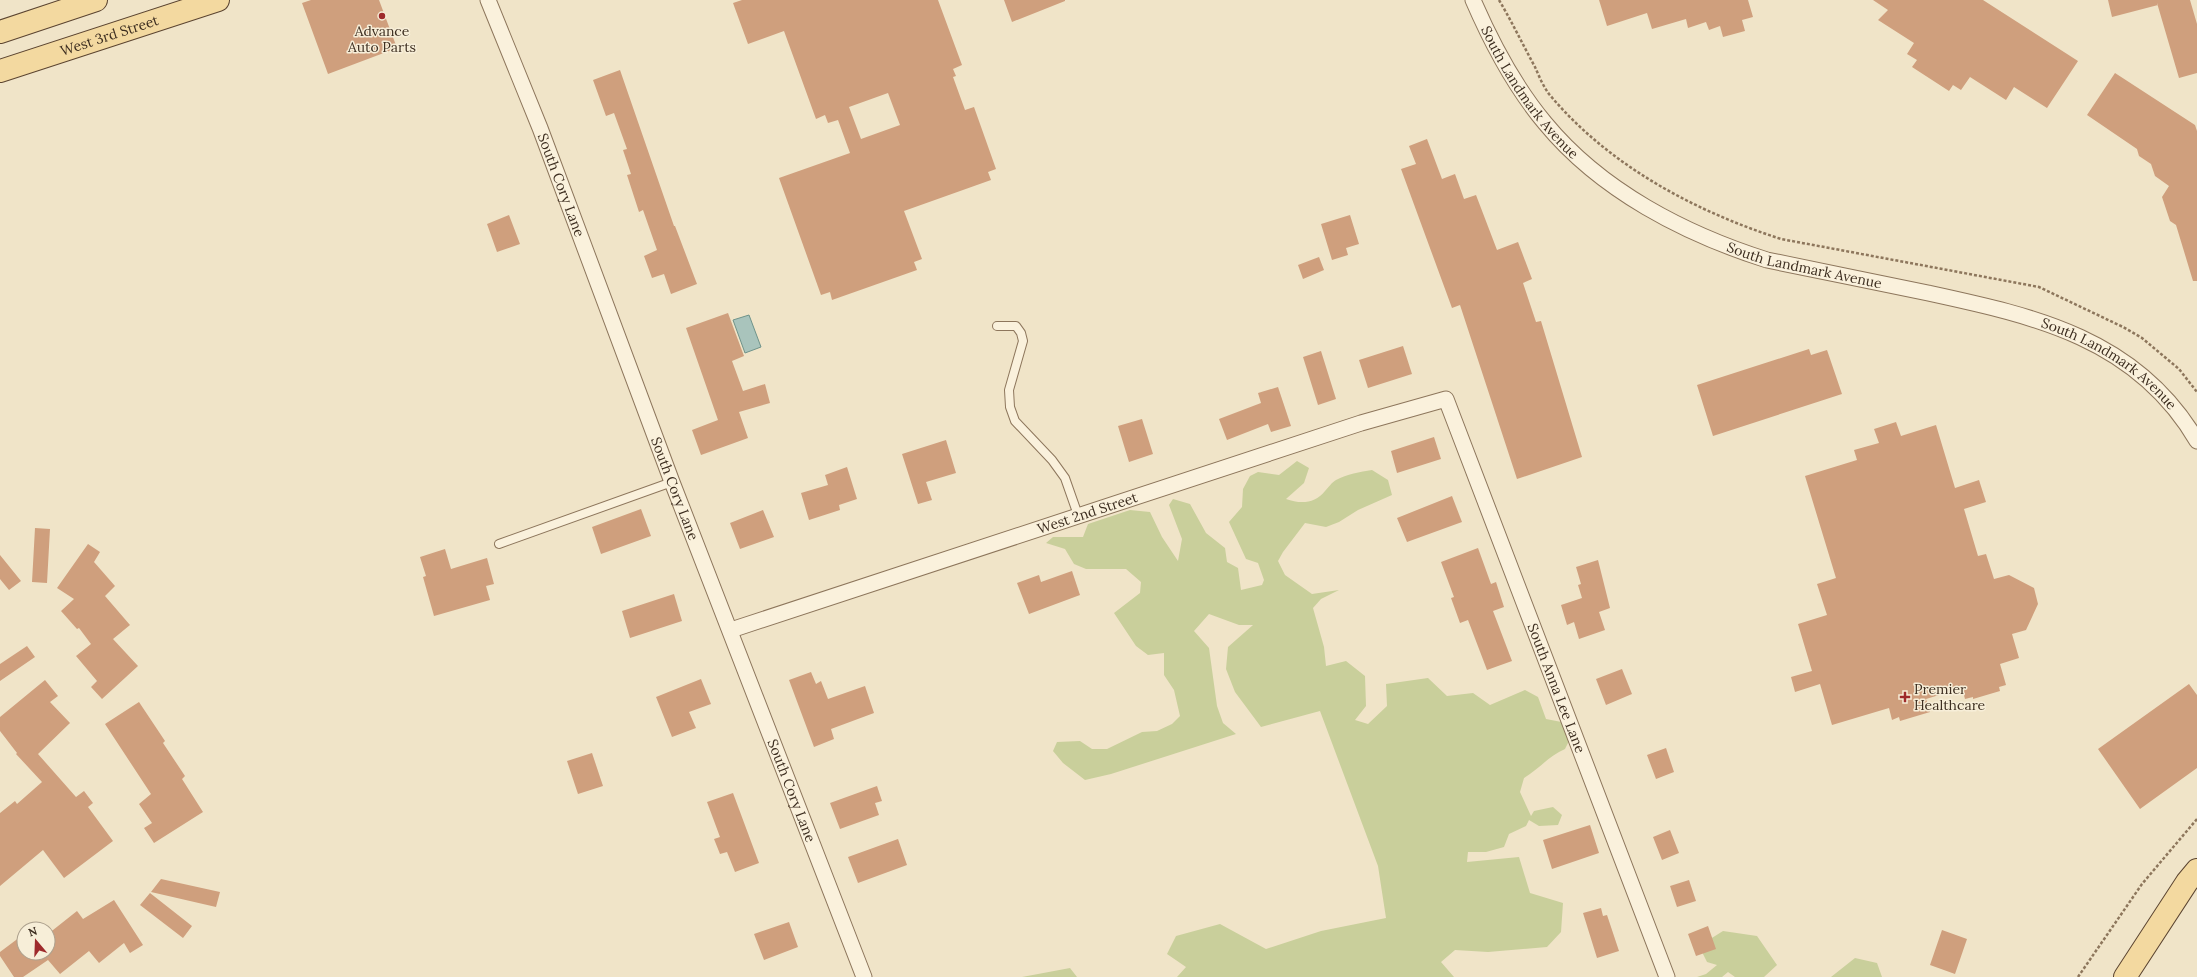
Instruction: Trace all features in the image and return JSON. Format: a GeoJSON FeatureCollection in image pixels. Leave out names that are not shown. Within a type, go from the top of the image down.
{"type":"FeatureCollection","features":[{"type":"Feature","properties":{"kind":"main road"},"geometry":{"type":"LineString","coordinates":[[0,32],[96,0]]}},
{"type":"Feature","properties":{"kind":"main road","name":"West 3rd Street"},"geometry":{"type":"LineString","coordinates":[[0,71],[218,0]]}},
{"type":"Feature","properties":{"kind":"main road"},"geometry":{"type":"LineString","coordinates":[[0,36],[25,24]]}},
{"type":"Feature","properties":{"kind":"main road"},"geometry":{"type":"LineString","coordinates":[[2125,977],[2197,870]]}},
{"type":"Feature","properties":{"kind":"street","name":"South Cory Lane"},"geometry":{"type":"LineString","coordinates":[[488,0],[540,128],[672,482],[864,977]]}},
{"type":"Feature","properties":{"kind":"street","name":"South Landmark Avenue"},"geometry":{"type":"LineString","coordinates":[[1473,0],[1503,62],[1521,92],[1545,124],[1600,176],[1653,211],[1731,249],[1767,260],[2000,309],[2064,329],[2108,351],[2142,378],[2162,395],[2181,417],[2197,441]]}},
{"type":"Feature","properties":{"kind":"street","name":"West 2nd Street"},"geometry":{"type":"LineString","coordinates":[[730,630],[1400,410],[1446,399]]}},
{"type":"Feature","properties":{"kind":"street","name":"South Anna Lee Lane"},"geometry":{"type":"LineString","coordinates":[[1446,399],[1667,977]]}},
{"type":"Feature","properties":{"kind":"lane"},"geometry":{"type":"LineString","coordinates":[[997,326],[1016,326],[1021,333],[1023,341],[1009,390],[1010,407],[1015,421],[1052,460],[1065,478],[1078,515]]}},
{"type":"Feature","properties":{"kind":"lane"},"geometry":{"type":"LineString","coordinates":[[499,544],[672,482]]}},
{"type":"Feature","properties":{"kind":"path"},"geometry":{"type":"LineString","coordinates":[[1499,0],[1548,93],[1602,146],[1639,173],[1694,205],[1747,228],[1781,239],[2040,286],[2142,338],[2179,369],[2197,392]]}},
{"type":"Feature","properties":{"kind":"path"},"geometry":{"type":"LineString","coordinates":[[2078,977],[2142,884],[2197,819]]}},
{"type":"Feature","properties":{"kind":"green space"},"geometry":{"type":"Polygon","coordinates":[[[1297,461],[1309,468],[1304,483],[1286,499],[1297,502],[1312,501],[1321,495],[1336,480],[1358,472],[1372,470],[1388,480],[1392,495],[1358,510],[1339,522],[1326,527],[1305,523],[1278,561],[1285,575],[1312,594],[1339,590],[1321,599],[1313,608],[1324,647],[1326,666],[1346,661],[1365,676],[1366,706],[1355,720],[1368,724],[1387,706],[1386,684],[1428,678],[1447,696],[1473,693],[1490,705],[1525,690],[1538,697],[1546,719],[1577,725],[1565,749],[1554,755],[1524,778],[1520,792],[1531,816],[1534,811],[1553,807],[1562,815],[1558,825],[1539,826],[1529,820],[1526,826],[1509,834],[1504,847],[1486,852],[1468,852],[1467,862],[1519,857],[1530,893],[1563,903],[1561,932],[1547,947],[1488,952],[1455,950],[1441,962],[1454,977],[1177,977],[1186,967],[1167,954],[1176,936],[1220,924],[1266,949],[1321,931],[1386,918],[1378,866],[1320,711],[1261,727],[1235,692],[1226,669],[1228,647],[1253,625],[1239,625],[1209,614],[1194,631],[1209,648],[1217,706],[1223,723],[1236,734],[1111,774],[1085,780],[1063,763],[1053,751],[1057,742],[1080,741],[1092,749],[1107,749],[1142,732],[1157,731],[1172,724],[1180,716],[1174,690],[1164,675],[1164,653],[1148,655],[1136,646],[1114,613],[1140,593],[1141,582],[1126,569],[1086,569],[1074,564],[1065,549],[1046,543],[1053,537],[1083,537],[1088,524],[1130,510],[1150,512],[1162,537],[1178,561],[1182,539],[1169,505],[1173,499],[1190,504],[1206,533],[1225,548],[1227,562],[1238,568],[1241,590],[1262,585],[1264,580],[1258,563],[1246,559],[1229,522],[1242,507],[1243,489],[1250,476],[1258,472],[1279,475],[1297,461]]]}},
{"type":"Feature","properties":{"kind":"green space"},"geometry":{"type":"Polygon","coordinates":[[[1723,931],[1757,936],[1777,965],[1764,977],[1735,977],[1728,972],[1722,977],[1697,977],[1706,974],[1717,965],[1707,962],[1699,946],[1723,931]]]}},
{"type":"Feature","properties":{"kind":"green space"},"geometry":{"type":"Polygon","coordinates":[[[1855,958],[1877,963],[1882,977],[1831,977],[1855,958]]]}},
{"type":"Feature","properties":{"kind":"green space"},"geometry":{"type":"Polygon","coordinates":[[[1070,968],[1077,977],[1022,977],[1070,968]]]}},
{"type":"Feature","properties":{"kind":"water"},"geometry":{"type":"Polygon","coordinates":[[[749,315],[761,347],[745,353],[733,320],[749,315]]]}},
{"type":"Feature","properties":{"kind":"building"},"geometry":{"type":"Polygon","coordinates":[[[311,0],[379,0],[397,48],[328,74],[302,3],[311,0]]]}},
{"type":"Feature","properties":{"kind":"building"},"geometry":{"type":"Polygon","coordinates":[[[742,0],[938,0],[962,65],[953,69],[956,76],[953,77],[965,110],[974,107],[996,169],[988,172],[991,180],[904,211],[922,259],[914,262],[917,270],[832,300],[830,292],[821,295],[779,178],[850,153],[838,120],[828,123],[825,115],[816,119],[784,31],[748,44],[733,3],[742,0]],[[888,93],[849,107],[861,139],[900,125],[888,93]]]}},
{"type":"Feature","properties":{"kind":"building"},"geometry":{"type":"Polygon","coordinates":[[[1004,0],[1065,0],[1065,1],[1012,22],[1004,0]]]}},
{"type":"Feature","properties":{"kind":"building"},"geometry":{"type":"Polygon","coordinates":[[[1599,0],[1748,0],[1753,17],[1742,20],[1745,31],[1723,37],[1720,26],[1709,30],[1706,22],[1688,28],[1686,19],[1652,29],[1647,13],[1607,26],[1599,0]]]}},
{"type":"Feature","properties":{"kind":"building"},"geometry":{"type":"Polygon","coordinates":[[[1873,0],[1983,0],[2078,61],[2047,108],[2014,87],[2006,100],[1970,77],[1961,90],[1953,85],[1949,91],[1912,67],[1917,60],[1907,54],[1914,43],[1878,20],[1888,10],[1873,0]]]}},
{"type":"Feature","properties":{"kind":"building"},"geometry":{"type":"Polygon","coordinates":[[[2108,0],[2190,0],[2197,24],[2197,73],[2179,78],[2158,5],[2112,17],[2108,0]]]}},
{"type":"Feature","properties":{"kind":"building"},"geometry":{"type":"Polygon","coordinates":[[[620,70],[674,226],[697,284],[671,294],[664,274],[652,278],[644,256],[657,250],[643,210],[639,212],[627,175],[631,174],[623,150],[627,149],[614,113],[606,116],[593,80],[620,70]]]}},
{"type":"Feature","properties":{"kind":"building"},"geometry":{"type":"Polygon","coordinates":[[[2115,73],[2195,125],[2197,131],[2197,281],[2193,281],[2176,225],[2170,221],[2162,197],[2169,186],[2155,176],[2151,164],[2139,156],[2137,149],[2087,115],[2115,73]]]}},
{"type":"Feature","properties":{"kind":"building"},"geometry":{"type":"Polygon","coordinates":[[[1427,139],[1442,179],[1455,174],[1464,199],[1476,195],[1497,250],[1518,242],[1532,279],[1523,283],[1536,322],[1541,321],[1582,457],[1517,479],[1460,305],[1452,308],[1401,169],[1416,164],[1409,146],[1427,139]]]}},
{"type":"Feature","properties":{"kind":"building"},"geometry":{"type":"Polygon","coordinates":[[[509,215],[520,244],[497,252],[487,224],[509,215]]]}},
{"type":"Feature","properties":{"kind":"building"},"geometry":{"type":"Polygon","coordinates":[[[1350,215],[1359,244],[1346,248],[1348,255],[1332,260],[1321,224],[1350,215]]]}},
{"type":"Feature","properties":{"kind":"building"},"geometry":{"type":"Polygon","coordinates":[[[1319,257],[1324,270],[1303,279],[1298,265],[1319,257]]]}},
{"type":"Feature","properties":{"kind":"building"},"geometry":{"type":"Polygon","coordinates":[[[728,313],[744,356],[732,361],[743,391],[765,384],[770,403],[739,412],[748,438],[701,455],[692,430],[718,420],[686,328],[728,313]]]}},
{"type":"Feature","properties":{"kind":"building"},"geometry":{"type":"Polygon","coordinates":[[[1403,346],[1412,374],[1368,388],[1359,360],[1403,346]]]}},
{"type":"Feature","properties":{"kind":"building"},"geometry":{"type":"Polygon","coordinates":[[[1809,349],[1811,355],[1827,350],[1842,394],[1713,436],[1697,385],[1809,349]]]}},
{"type":"Feature","properties":{"kind":"building"},"geometry":{"type":"Polygon","coordinates":[[[1321,351],[1336,399],[1318,405],[1303,357],[1321,351]]]}},
{"type":"Feature","properties":{"kind":"building"},"geometry":{"type":"Polygon","coordinates":[[[1278,387],[1291,426],[1271,432],[1268,424],[1227,440],[1219,419],[1261,403],[1258,393],[1278,387]]]}},
{"type":"Feature","properties":{"kind":"building"},"geometry":{"type":"Polygon","coordinates":[[[1142,419],[1153,454],[1129,462],[1118,426],[1142,419]]]}},
{"type":"Feature","properties":{"kind":"building"},"geometry":{"type":"Polygon","coordinates":[[[1896,422],[1901,436],[1936,425],[1955,488],[1979,480],[1986,502],[1964,509],[1978,556],[1986,554],[1994,579],[2009,575],[2034,588],[2038,604],[2026,630],[2012,634],[2019,658],[2000,664],[2006,685],[1999,687],[2000,691],[1973,699],[1973,697],[1965,699],[1962,688],[1926,699],[1930,712],[1900,721],[1899,717],[1892,720],[1889,708],[1832,725],[1820,684],[1795,692],[1791,677],[1812,671],[1798,624],[1827,615],[1817,584],[1836,578],[1805,476],[1857,460],[1854,450],[1879,443],[1874,429],[1896,422]]]}},
{"type":"Feature","properties":{"kind":"building"},"geometry":{"type":"Polygon","coordinates":[[[1434,437],[1441,459],[1397,473],[1391,451],[1434,437]]]}},
{"type":"Feature","properties":{"kind":"building"},"geometry":{"type":"Polygon","coordinates":[[[946,440],[956,473],[926,482],[932,500],[918,504],[902,454],[946,440]]]}},
{"type":"Feature","properties":{"kind":"building"},"geometry":{"type":"Polygon","coordinates":[[[847,467],[857,499],[839,505],[840,510],[809,520],[801,493],[828,485],[825,475],[847,467]]]}},
{"type":"Feature","properties":{"kind":"building"},"geometry":{"type":"Polygon","coordinates":[[[1452,496],[1462,522],[1407,542],[1397,518],[1452,496]]]}},
{"type":"Feature","properties":{"kind":"building"},"geometry":{"type":"Polygon","coordinates":[[[641,509],[651,536],[601,554],[592,527],[641,509]]]}},
{"type":"Feature","properties":{"kind":"building"},"geometry":{"type":"Polygon","coordinates":[[[763,510],[774,537],[740,549],[730,523],[763,510]]]}},
{"type":"Feature","properties":{"kind":"building"},"geometry":{"type":"Polygon","coordinates":[[[35,528],[50,529],[47,583],[32,582],[35,528]]]}},
{"type":"Feature","properties":{"kind":"building"},"geometry":{"type":"Polygon","coordinates":[[[88,544],[100,552],[94,562],[115,586],[105,596],[130,625],[113,639],[138,666],[102,699],[91,687],[97,681],[76,656],[91,644],[79,628],[77,629],[61,611],[74,599],[57,588],[88,544]]]}},
{"type":"Feature","properties":{"kind":"building"},"geometry":{"type":"Polygon","coordinates":[[[1478,548],[1491,584],[1496,582],[1504,607],[1493,611],[1512,661],[1487,670],[1468,620],[1460,623],[1451,598],[1454,597],[1441,562],[1478,548]]]}},
{"type":"Feature","properties":{"kind":"building"},"geometry":{"type":"Polygon","coordinates":[[[445,549],[451,569],[487,558],[494,584],[486,586],[490,600],[434,616],[423,577],[426,576],[420,557],[445,549]]]}},
{"type":"Feature","properties":{"kind":"building"},"geometry":{"type":"Polygon","coordinates":[[[0,555],[21,581],[9,590],[0,579],[0,555]]]}},
{"type":"Feature","properties":{"kind":"building"},"geometry":{"type":"Polygon","coordinates":[[[1598,560],[1610,608],[1599,612],[1605,630],[1579,639],[1574,622],[1567,625],[1561,605],[1582,598],[1578,585],[1581,584],[1576,567],[1598,560]]]}},
{"type":"Feature","properties":{"kind":"building"},"geometry":{"type":"Polygon","coordinates":[[[1072,571],[1080,595],[1029,614],[1017,583],[1039,575],[1041,582],[1072,571]]]}},
{"type":"Feature","properties":{"kind":"building"},"geometry":{"type":"Polygon","coordinates":[[[674,594],[682,621],[630,638],[622,611],[674,594]]]}},
{"type":"Feature","properties":{"kind":"building"},"geometry":{"type":"Polygon","coordinates":[[[27,646],[35,657],[0,681],[0,664],[27,646]]]}},
{"type":"Feature","properties":{"kind":"building"},"geometry":{"type":"Polygon","coordinates":[[[1622,669],[1632,694],[1606,705],[1596,679],[1622,669]]]}},
{"type":"Feature","properties":{"kind":"building"},"geometry":{"type":"Polygon","coordinates":[[[811,672],[816,684],[821,681],[828,699],[865,686],[874,713],[831,729],[834,739],[814,747],[789,680],[811,672]]]}},
{"type":"Feature","properties":{"kind":"building"},"geometry":{"type":"Polygon","coordinates":[[[701,679],[711,704],[689,712],[696,728],[672,737],[656,697],[701,679]]]}},
{"type":"Feature","properties":{"kind":"building"},"geometry":{"type":"Polygon","coordinates":[[[45,680],[58,696],[50,702],[70,723],[38,754],[76,797],[84,791],[93,803],[88,807],[113,841],[64,878],[43,850],[0,886],[0,813],[15,801],[17,804],[42,782],[16,754],[17,753],[0,731],[0,717],[45,680]]]}},
{"type":"Feature","properties":{"kind":"building"},"geometry":{"type":"Polygon","coordinates":[[[2189,684],[2197,695],[2197,768],[2140,809],[2098,749],[2189,684]]]}},
{"type":"Feature","properties":{"kind":"building"},"geometry":{"type":"Polygon","coordinates":[[[139,702],[165,741],[163,743],[185,776],[182,779],[203,812],[154,843],[144,828],[152,823],[139,804],[151,794],[105,724],[139,702]]]}},
{"type":"Feature","properties":{"kind":"building"},"geometry":{"type":"Polygon","coordinates":[[[1666,748],[1674,772],[1656,779],[1647,755],[1666,748]]]}},
{"type":"Feature","properties":{"kind":"building"},"geometry":{"type":"Polygon","coordinates":[[[592,753],[603,786],[578,794],[567,761],[592,753]]]}},
{"type":"Feature","properties":{"kind":"building"},"geometry":{"type":"Polygon","coordinates":[[[877,786],[882,801],[875,803],[879,815],[840,829],[830,803],[877,786]]]}},
{"type":"Feature","properties":{"kind":"building"},"geometry":{"type":"Polygon","coordinates":[[[733,793],[759,863],[735,872],[727,852],[720,854],[714,839],[720,837],[707,802],[733,793]]]}},
{"type":"Feature","properties":{"kind":"building"},"geometry":{"type":"Polygon","coordinates":[[[1590,825],[1599,853],[1552,869],[1543,840],[1590,825]]]}},
{"type":"Feature","properties":{"kind":"building"},"geometry":{"type":"Polygon","coordinates":[[[1670,830],[1679,853],[1662,860],[1653,837],[1670,830]]]}},
{"type":"Feature","properties":{"kind":"building"},"geometry":{"type":"Polygon","coordinates":[[[898,839],[907,865],[858,883],[848,857],[898,839]]]}},
{"type":"Feature","properties":{"kind":"building"},"geometry":{"type":"Polygon","coordinates":[[[161,879],[220,892],[216,907],[151,892],[161,879]]]}},
{"type":"Feature","properties":{"kind":"building"},"geometry":{"type":"Polygon","coordinates":[[[1689,880],[1696,901],[1677,907],[1670,886],[1689,880]]]}},
{"type":"Feature","properties":{"kind":"building"},"geometry":{"type":"Polygon","coordinates":[[[150,893],[192,926],[183,938],[140,905],[150,893]]]}},
{"type":"Feature","properties":{"kind":"building"},"geometry":{"type":"Polygon","coordinates":[[[114,900],[143,945],[130,953],[124,943],[99,963],[89,951],[60,974],[49,961],[56,961],[56,928],[77,911],[83,919],[114,900]]]}},
{"type":"Feature","properties":{"kind":"building"},"geometry":{"type":"Polygon","coordinates":[[[1601,908],[1603,916],[1607,915],[1619,951],[1597,958],[1583,913],[1601,908]]]}},
{"type":"Feature","properties":{"kind":"building"},"geometry":{"type":"Polygon","coordinates":[[[789,922],[798,947],[764,960],[754,934],[789,922]]]}},
{"type":"Feature","properties":{"kind":"building"},"geometry":{"type":"Polygon","coordinates":[[[1708,926],[1716,949],[1696,956],[1688,934],[1708,926]]]}},
{"type":"Feature","properties":{"kind":"building"},"geometry":{"type":"Polygon","coordinates":[[[1942,930],[1967,939],[1955,974],[1930,965],[1942,930]]]}},
{"type":"Feature","properties":{"kind":"building"},"geometry":{"type":"Polygon","coordinates":[[[16,940],[16,961],[47,961],[23,977],[14,977],[0,956],[0,952],[16,940]]]}},
{"type":"Feature","properties":{"kind":"place","name":"Advance Auto Parts"},"geometry":{"type":"Point","coordinates":[382,16]}},
{"type":"Feature","properties":{"kind":"place","name":"Premier Healthcare"},"geometry":{"type":"Point","coordinates":[1905,697]}}]}
